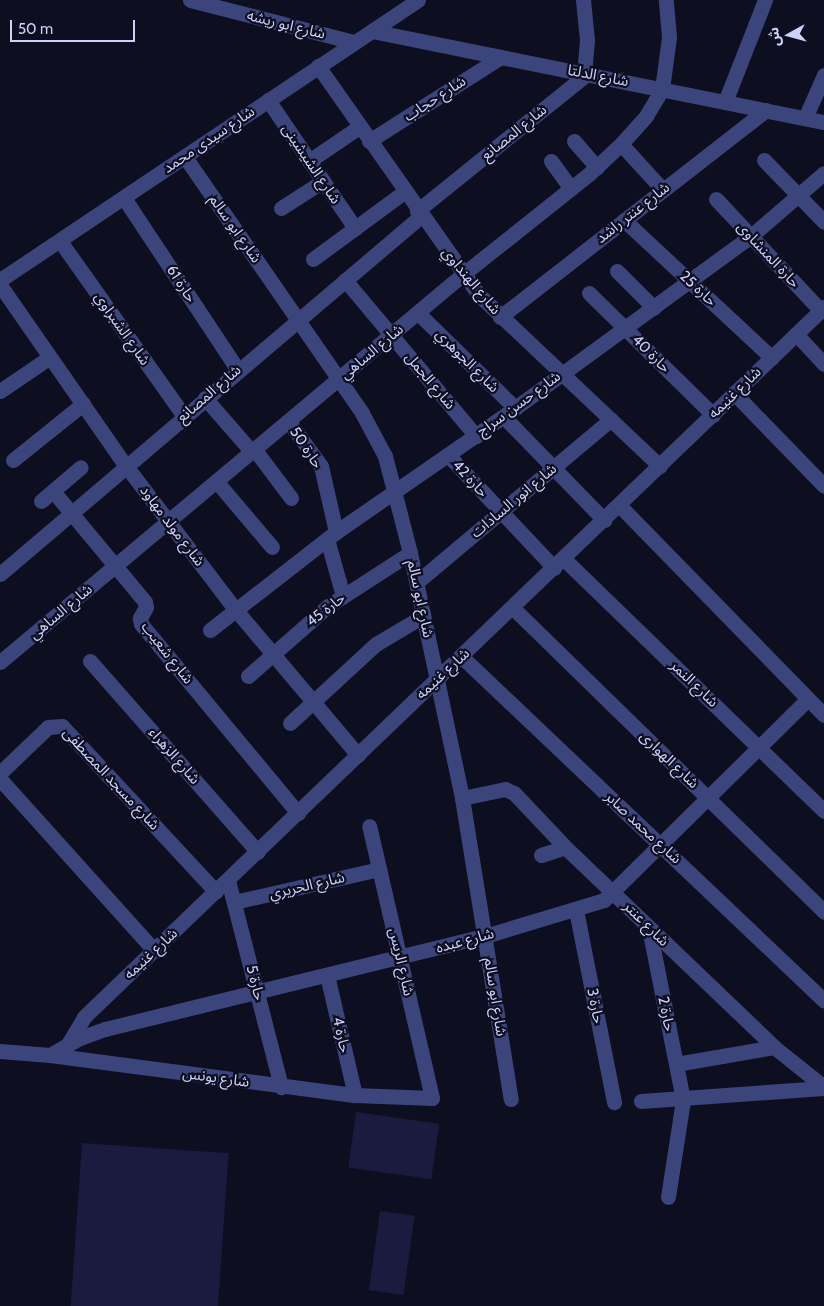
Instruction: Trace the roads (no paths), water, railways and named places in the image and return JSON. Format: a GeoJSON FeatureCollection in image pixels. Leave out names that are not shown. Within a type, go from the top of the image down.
{"type":"FeatureCollection","features":[{"type":"Feature","properties":{"kind":"street","name":"شارع ابو ريشه"},"geometry":{"type":"LineString","coordinates":[[190,0],[354,42]]}},
{"type":"Feature","properties":{"kind":"street"},"geometry":{"type":"LineString","coordinates":[[583,0],[587,40],[586,74]]}},
{"type":"Feature","properties":{"kind":"street","name":"شارع الساهي"},"geometry":{"type":"LineString","coordinates":[[0,662],[392,336],[462,275],[571,189],[621,144],[646,116],[662,89],[669,37],[666,0]]}},
{"type":"Feature","properties":{"kind":"street"},"geometry":{"type":"LineString","coordinates":[[725,102],[765,0]]}},
{"type":"Feature","properties":{"kind":"street","name":"شارع سيدى محمد"},"geometry":{"type":"LineString","coordinates":[[0,280],[372,31],[413,1]]}},
{"type":"Feature","properties":{"kind":"street","name":"شارع الدلتا"},"geometry":{"type":"LineString","coordinates":[[372,31],[824,122]]}},
{"type":"Feature","properties":{"kind":"street","name":"شارع حجاب"},"geometry":{"type":"LineString","coordinates":[[369,141],[501,57]]}},
{"type":"Feature","properties":{"kind":"street","name":"شارع الهنداوي"},"geometry":{"type":"LineString","coordinates":[[318,66],[462,275],[500,317],[660,466]]}},
{"type":"Feature","properties":{"kind":"street","name":"شارع المصانع"},"geometry":{"type":"LineString","coordinates":[[0,574],[237,370],[345,280],[419,214],[586,74]]}},
{"type":"Feature","properties":{"kind":"street"},"geometry":{"type":"LineString","coordinates":[[805,118],[824,75]]}},
{"type":"Feature","properties":{"kind":"street","name":"شارع الشيشينى"},"geometry":{"type":"LineString","coordinates":[[268,100],[355,228]]}},
{"type":"Feature","properties":{"kind":"street","name":"شارع عنتر راشد"},"geometry":{"type":"LineString","coordinates":[[500,317],[766,110]]}},
{"type":"Feature","properties":{"kind":"street"},"geometry":{"type":"LineString","coordinates":[[310,161],[360,127]]}},
{"type":"Feature","properties":{"kind":"street"},"geometry":{"type":"LineString","coordinates":[[574,141],[597,167]]}},
{"type":"Feature","properties":{"kind":"street"},"geometry":{"type":"LineString","coordinates":[[621,144],[663,190]]}},
{"type":"Feature","properties":{"kind":"street","name":"شارع ابو سالم"},"geometry":{"type":"LineString","coordinates":[[185,157],[377,438],[394,492],[417,582],[462,798],[511,1099]]}},
{"type":"Feature","properties":{"kind":"street"},"geometry":{"type":"LineString","coordinates":[[764,160],[824,222]]}},
{"type":"Feature","properties":{"kind":"street"},"geometry":{"type":"LineString","coordinates":[[551,161],[571,189]]}},
{"type":"Feature","properties":{"kind":"street","name":"شارع حسن سراج"},"geometry":{"type":"LineString","coordinates":[[210,630],[331,535],[476,436],[752,236],[800,197],[824,174]]}},
{"type":"Feature","properties":{"kind":"street"},"geometry":{"type":"LineString","coordinates":[[281,208],[323,181]]}},
{"type":"Feature","properties":{"kind":"street"},"geometry":{"type":"LineString","coordinates":[[313,259],[404,192]]}},
{"type":"Feature","properties":{"kind":"street","name":"حارة 61"},"geometry":{"type":"LineString","coordinates":[[124,198],[237,370]]}},
{"type":"Feature","properties":{"kind":"street","name":"حارة المنشاوى"},"geometry":{"type":"LineString","coordinates":[[716,199],[822,309]]}},
{"type":"Feature","properties":{"kind":"street","name":"حارة 25"},"geometry":{"type":"LineString","coordinates":[[624,220],[772,358]]}},
{"type":"Feature","properties":{"kind":"street","name":"شارع الشبراوي"},"geometry":{"type":"LineString","coordinates":[[60,241],[184,416]]}},
{"type":"Feature","properties":{"kind":"street"},"geometry":{"type":"LineString","coordinates":[[617,272],[654,308]]}},
{"type":"Feature","properties":{"kind":"street","name":"شارع الجمل"},"geometry":{"type":"LineString","coordinates":[[345,280],[476,436]]}},
{"type":"Feature","properties":{"kind":"street","name":"شارع مولد مهاود"},"geometry":{"type":"LineString","coordinates":[[0,285],[126,466],[235,609],[358,755]]}},
{"type":"Feature","properties":{"kind":"street","name":"حارة 40"},"geometry":{"type":"LineString","coordinates":[[590,293],[713,415]]}},
{"type":"Feature","properties":{"kind":"street","name":"شارع غنيمه"},"geometry":{"type":"LineString","coordinates":[[68,1044],[84,1017],[258,852],[437,678],[462,657],[620,506],[822,309]]}},
{"type":"Feature","properties":{"kind":"street","name":"شارع الجوهري"},"geometry":{"type":"LineString","coordinates":[[418,313],[509,412],[553,468],[604,520]]}},
{"type":"Feature","properties":{"kind":"street"},"geometry":{"type":"LineString","coordinates":[[796,334],[824,364]]}},
{"type":"Feature","properties":{"kind":"street"},"geometry":{"type":"LineString","coordinates":[[0,391],[50,357]]}},
{"type":"Feature","properties":{"kind":"street"},"geometry":{"type":"LineString","coordinates":[[734,393],[824,486]]}},
{"type":"Feature","properties":{"kind":"street"},"geometry":{"type":"LineString","coordinates":[[205,398],[254,451],[292,498]]}},
{"type":"Feature","properties":{"kind":"street"},"geometry":{"type":"LineString","coordinates":[[13,460],[83,404]]}},
{"type":"Feature","properties":{"kind":"street","name":"شارع انور السادات"},"geometry":{"type":"LineString","coordinates":[[417,582],[611,419]]}},
{"type":"Feature","properties":{"kind":"street","name":"حارة 50"},"geometry":{"type":"LineString","coordinates":[[289,422],[323,472],[331,535],[343,596]]}},
{"type":"Feature","properties":{"kind":"street","name":"حارة 42"},"geometry":{"type":"LineString","coordinates":[[448,455],[500,512],[559,563]]}},
{"type":"Feature","properties":{"kind":"street","name":"شارع شعيب"},"geometry":{"type":"LineString","coordinates":[[81,467],[47,496],[71,513],[116,566],[146,604],[140,615],[141,624],[298,813]]}},
{"type":"Feature","properties":{"kind":"street"},"geometry":{"type":"LineString","coordinates":[[217,482],[272,548]]}},
{"type":"Feature","properties":{"kind":"street"},"geometry":{"type":"LineString","coordinates":[[620,506],[824,715]]}},
{"type":"Feature","properties":{"kind":"street","name":"حارة 45"},"geometry":{"type":"LineString","coordinates":[[248,676],[343,596],[410,553]]}},
{"type":"Feature","properties":{"kind":"street","name":"شارع النمر"},"geometry":{"type":"LineString","coordinates":[[559,563],[759,747],[824,810]]}},
{"type":"Feature","properties":{"kind":"street","name":"شارع الهوارى"},"geometry":{"type":"LineString","coordinates":[[513,608],[824,912]]}},
{"type":"Feature","properties":{"kind":"street"},"geometry":{"type":"LineString","coordinates":[[290,723],[376,644],[424,616]]}},
{"type":"Feature","properties":{"kind":"street","name":"شارع محمد صابر"},"geometry":{"type":"LineString","coordinates":[[462,657],[824,1000]]}},
{"type":"Feature","properties":{"kind":"street","name":"شارع الزهراء"},"geometry":{"type":"LineString","coordinates":[[90,661],[258,852]]}},
{"type":"Feature","properties":{"kind":"street","name":"شارع عبده"},"geometry":{"type":"LineString","coordinates":[[50,1055],[68,1044],[105,1029],[400,958],[485,936],[604,900],[615,892],[808,699]]}},
{"type":"Feature","properties":{"kind":"street","name":"شارع مسجد المصطفى"},"geometry":{"type":"LineString","coordinates":[[0,772],[48,726],[62,726],[216,892]]}},
{"type":"Feature","properties":{"kind":"street"},"geometry":{"type":"LineString","coordinates":[[0,779],[154,950]]}},
{"type":"Feature","properties":{"kind":"street","name":"شارع عنتر"},"geometry":{"type":"LineString","coordinates":[[462,798],[510,790],[565,847],[615,892],[649,928],[774,1047],[824,1087]]}},
{"type":"Feature","properties":{"kind":"street","name":"شارع الريس"},"geometry":{"type":"LineString","coordinates":[[369,826],[432,1098]]}},
{"type":"Feature","properties":{"kind":"street"},"geometry":{"type":"LineString","coordinates":[[541,855],[565,847]]}},
{"type":"Feature","properties":{"kind":"street","name":"شارع الحريري"},"geometry":{"type":"LineString","coordinates":[[234,902],[379,869]]}},
{"type":"Feature","properties":{"kind":"street","name":"حارة 5"},"geometry":{"type":"LineString","coordinates":[[228,880],[281,1087]]}},
{"type":"Feature","properties":{"kind":"street","name":"حارة 3"},"geometry":{"type":"LineString","coordinates":[[576,910],[614,1102]]}},
{"type":"Feature","properties":{"kind":"street","name":"حارة 2"},"geometry":{"type":"LineString","coordinates":[[649,928],[683,1100],[668,1197]]}},
{"type":"Feature","properties":{"kind":"street","name":"حارة 4"},"geometry":{"type":"LineString","coordinates":[[327,975],[355,1095]]}},
{"type":"Feature","properties":{"kind":"street"},"geometry":{"type":"LineString","coordinates":[[676,1064],[774,1047]]}},
{"type":"Feature","properties":{"kind":"street","name":"شارع يونس"},"geometry":{"type":"LineString","coordinates":[[0,1051],[50,1055],[281,1087],[355,1095],[432,1098]]}},
{"type":"Feature","properties":{"kind":"street"},"geometry":{"type":"LineString","coordinates":[[641,1101],[683,1100],[824,1087]]}}]}
